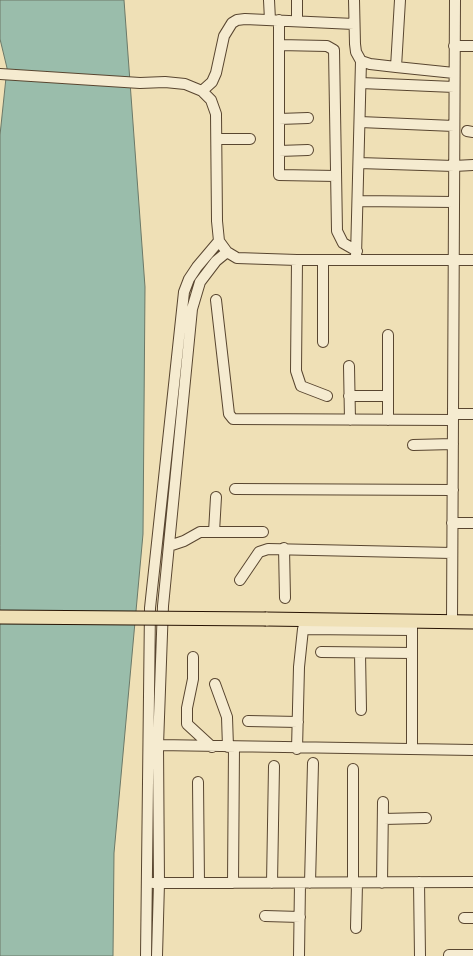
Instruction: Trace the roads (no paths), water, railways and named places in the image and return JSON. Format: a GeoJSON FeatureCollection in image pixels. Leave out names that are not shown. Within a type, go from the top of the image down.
{"type":"FeatureCollection","features":[{"type":"Feature","properties":{"kind":"main road"},"geometry":{"type":"LineString","coordinates":[[0,617],[266,619],[412,626],[452,622],[473,622]]}},
{"type":"Feature","properties":{"kind":"street"},"geometry":{"type":"LineString","coordinates":[[269,0],[279,45],[279,172],[282,176],[336,176]]}},
{"type":"Feature","properties":{"kind":"street"},"geometry":{"type":"LineString","coordinates":[[296,21],[297,0]]}},
{"type":"Feature","properties":{"kind":"street"},"geometry":{"type":"LineString","coordinates":[[354,0],[356,52],[361,60],[356,256]]}},
{"type":"Feature","properties":{"kind":"street"},"geometry":{"type":"LineString","coordinates":[[396,67],[400,0]]}},
{"type":"Feature","properties":{"kind":"street"},"geometry":{"type":"LineString","coordinates":[[452,622],[455,0]]}},
{"type":"Feature","properties":{"kind":"street"},"geometry":{"type":"LineString","coordinates":[[202,91],[212,82],[216,73],[224,36],[232,23],[245,19],[354,24]]}},
{"type":"Feature","properties":{"kind":"street"},"geometry":{"type":"LineString","coordinates":[[279,45],[327,46],[332,47],[334,50],[337,231],[343,243],[356,256]]}},
{"type":"Feature","properties":{"kind":"street"},"geometry":{"type":"LineString","coordinates":[[454,46],[473,46]]}},
{"type":"Feature","properties":{"kind":"street"},"geometry":{"type":"LineString","coordinates":[[361,60],[370,64],[454,73]]}},
{"type":"Feature","properties":{"kind":"street"},"geometry":{"type":"LineString","coordinates":[[0,74],[140,83],[165,82],[185,84],[202,91],[211,100],[216,114],[217,221],[219,241],[227,252],[237,258],[323,260],[356,256],[473,260]]}},
{"type":"Feature","properties":{"kind":"street"},"geometry":{"type":"LineString","coordinates":[[361,83],[454,87]]}},
{"type":"Feature","properties":{"kind":"street"},"geometry":{"type":"LineString","coordinates":[[279,119],[308,118]]}},
{"type":"Feature","properties":{"kind":"street"},"geometry":{"type":"LineString","coordinates":[[360,122],[454,126]]}},
{"type":"Feature","properties":{"kind":"street"},"geometry":{"type":"LineString","coordinates":[[217,139],[250,139]]}},
{"type":"Feature","properties":{"kind":"street"},"geometry":{"type":"LineString","coordinates":[[279,151],[308,150]]}},
{"type":"Feature","properties":{"kind":"street"},"geometry":{"type":"LineString","coordinates":[[359,163],[454,166],[473,165]]}},
{"type":"Feature","properties":{"kind":"street"},"geometry":{"type":"LineString","coordinates":[[358,201],[454,202]]}},
{"type":"Feature","properties":{"kind":"street"},"geometry":{"type":"LineString","coordinates":[[146,956],[150,608],[184,292],[189,279],[207,254],[219,241]]}},
{"type":"Feature","properties":{"kind":"street"},"geometry":{"type":"LineString","coordinates":[[157,956],[159,883],[158,745],[164,606],[169,546],[195,293],[207,272],[227,252]]}},
{"type":"Feature","properties":{"kind":"street"},"geometry":{"type":"LineString","coordinates":[[297,260],[297,376],[302,386],[327,396]]}},
{"type":"Feature","properties":{"kind":"street"},"geometry":{"type":"LineString","coordinates":[[323,260],[323,342]]}},
{"type":"Feature","properties":{"kind":"street"},"geometry":{"type":"LineString","coordinates":[[216,300],[231,418],[237,420],[388,420],[453,417],[473,414]]}},
{"type":"Feature","properties":{"kind":"street"},"geometry":{"type":"LineString","coordinates":[[388,335],[388,420]]}},
{"type":"Feature","properties":{"kind":"street"},"geometry":{"type":"LineString","coordinates":[[349,366],[350,420]]}},
{"type":"Feature","properties":{"kind":"street"},"geometry":{"type":"LineString","coordinates":[[349,396],[388,396]]}},
{"type":"Feature","properties":{"kind":"street"},"geometry":{"type":"LineString","coordinates":[[413,445],[453,444]]}},
{"type":"Feature","properties":{"kind":"street"},"geometry":{"type":"LineString","coordinates":[[235,489],[453,490]]}},
{"type":"Feature","properties":{"kind":"street"},"geometry":{"type":"LineString","coordinates":[[214,532],[216,498]]}},
{"type":"Feature","properties":{"kind":"street"},"geometry":{"type":"LineString","coordinates":[[452,523],[473,523]]}},
{"type":"Feature","properties":{"kind":"street"},"geometry":{"type":"LineString","coordinates":[[169,546],[184,541],[200,532],[263,532]]}},
{"type":"Feature","properties":{"kind":"street"},"geometry":{"type":"LineString","coordinates":[[240,580],[259,552],[268,549],[284,548],[452,553]]}},
{"type":"Feature","properties":{"kind":"street"},"geometry":{"type":"LineString","coordinates":[[284,548],[285,598]]}},
{"type":"Feature","properties":{"kind":"street"},"geometry":{"type":"LineString","coordinates":[[298,749],[299,667],[303,629],[412,626],[412,749]]}},
{"type":"Feature","properties":{"kind":"street"},"geometry":{"type":"LineString","coordinates":[[321,652],[412,653]]}},
{"type":"Feature","properties":{"kind":"street"},"geometry":{"type":"LineString","coordinates":[[360,653],[360,710]]}},
{"type":"Feature","properties":{"kind":"street"},"geometry":{"type":"LineString","coordinates":[[193,657],[193,679],[187,708],[187,724],[212,747]]}},
{"type":"Feature","properties":{"kind":"street"},"geometry":{"type":"LineString","coordinates":[[215,684],[227,717],[231,747],[233,883]]}},
{"type":"Feature","properties":{"kind":"street"},"geometry":{"type":"LineString","coordinates":[[248,721],[298,722]]}},
{"type":"Feature","properties":{"kind":"street"},"geometry":{"type":"LineString","coordinates":[[158,745],[298,749],[473,750]]}},
{"type":"Feature","properties":{"kind":"street"},"geometry":{"type":"LineString","coordinates":[[299,956],[300,917],[305,883],[313,763]]}},
{"type":"Feature","properties":{"kind":"street"},"geometry":{"type":"LineString","coordinates":[[272,883],[274,766]]}},
{"type":"Feature","properties":{"kind":"street"},"geometry":{"type":"LineString","coordinates":[[353,769],[356,928]]}},
{"type":"Feature","properties":{"kind":"street"},"geometry":{"type":"LineString","coordinates":[[198,782],[199,883]]}},
{"type":"Feature","properties":{"kind":"street"},"geometry":{"type":"LineString","coordinates":[[382,882],[383,802]]}},
{"type":"Feature","properties":{"kind":"street"},"geometry":{"type":"LineString","coordinates":[[383,819],[426,818]]}},
{"type":"Feature","properties":{"kind":"street"},"geometry":{"type":"LineString","coordinates":[[419,882],[420,956]]}},
{"type":"Feature","properties":{"kind":"street"},"geometry":{"type":"LineString","coordinates":[[147,883],[473,882]]}},
{"type":"Feature","properties":{"kind":"street"},"geometry":{"type":"LineString","coordinates":[[265,916],[300,917]]}},
{"type":"Feature","properties":{"kind":"street"},"geometry":{"type":"LineString","coordinates":[[449,955],[473,955]]}}]}
